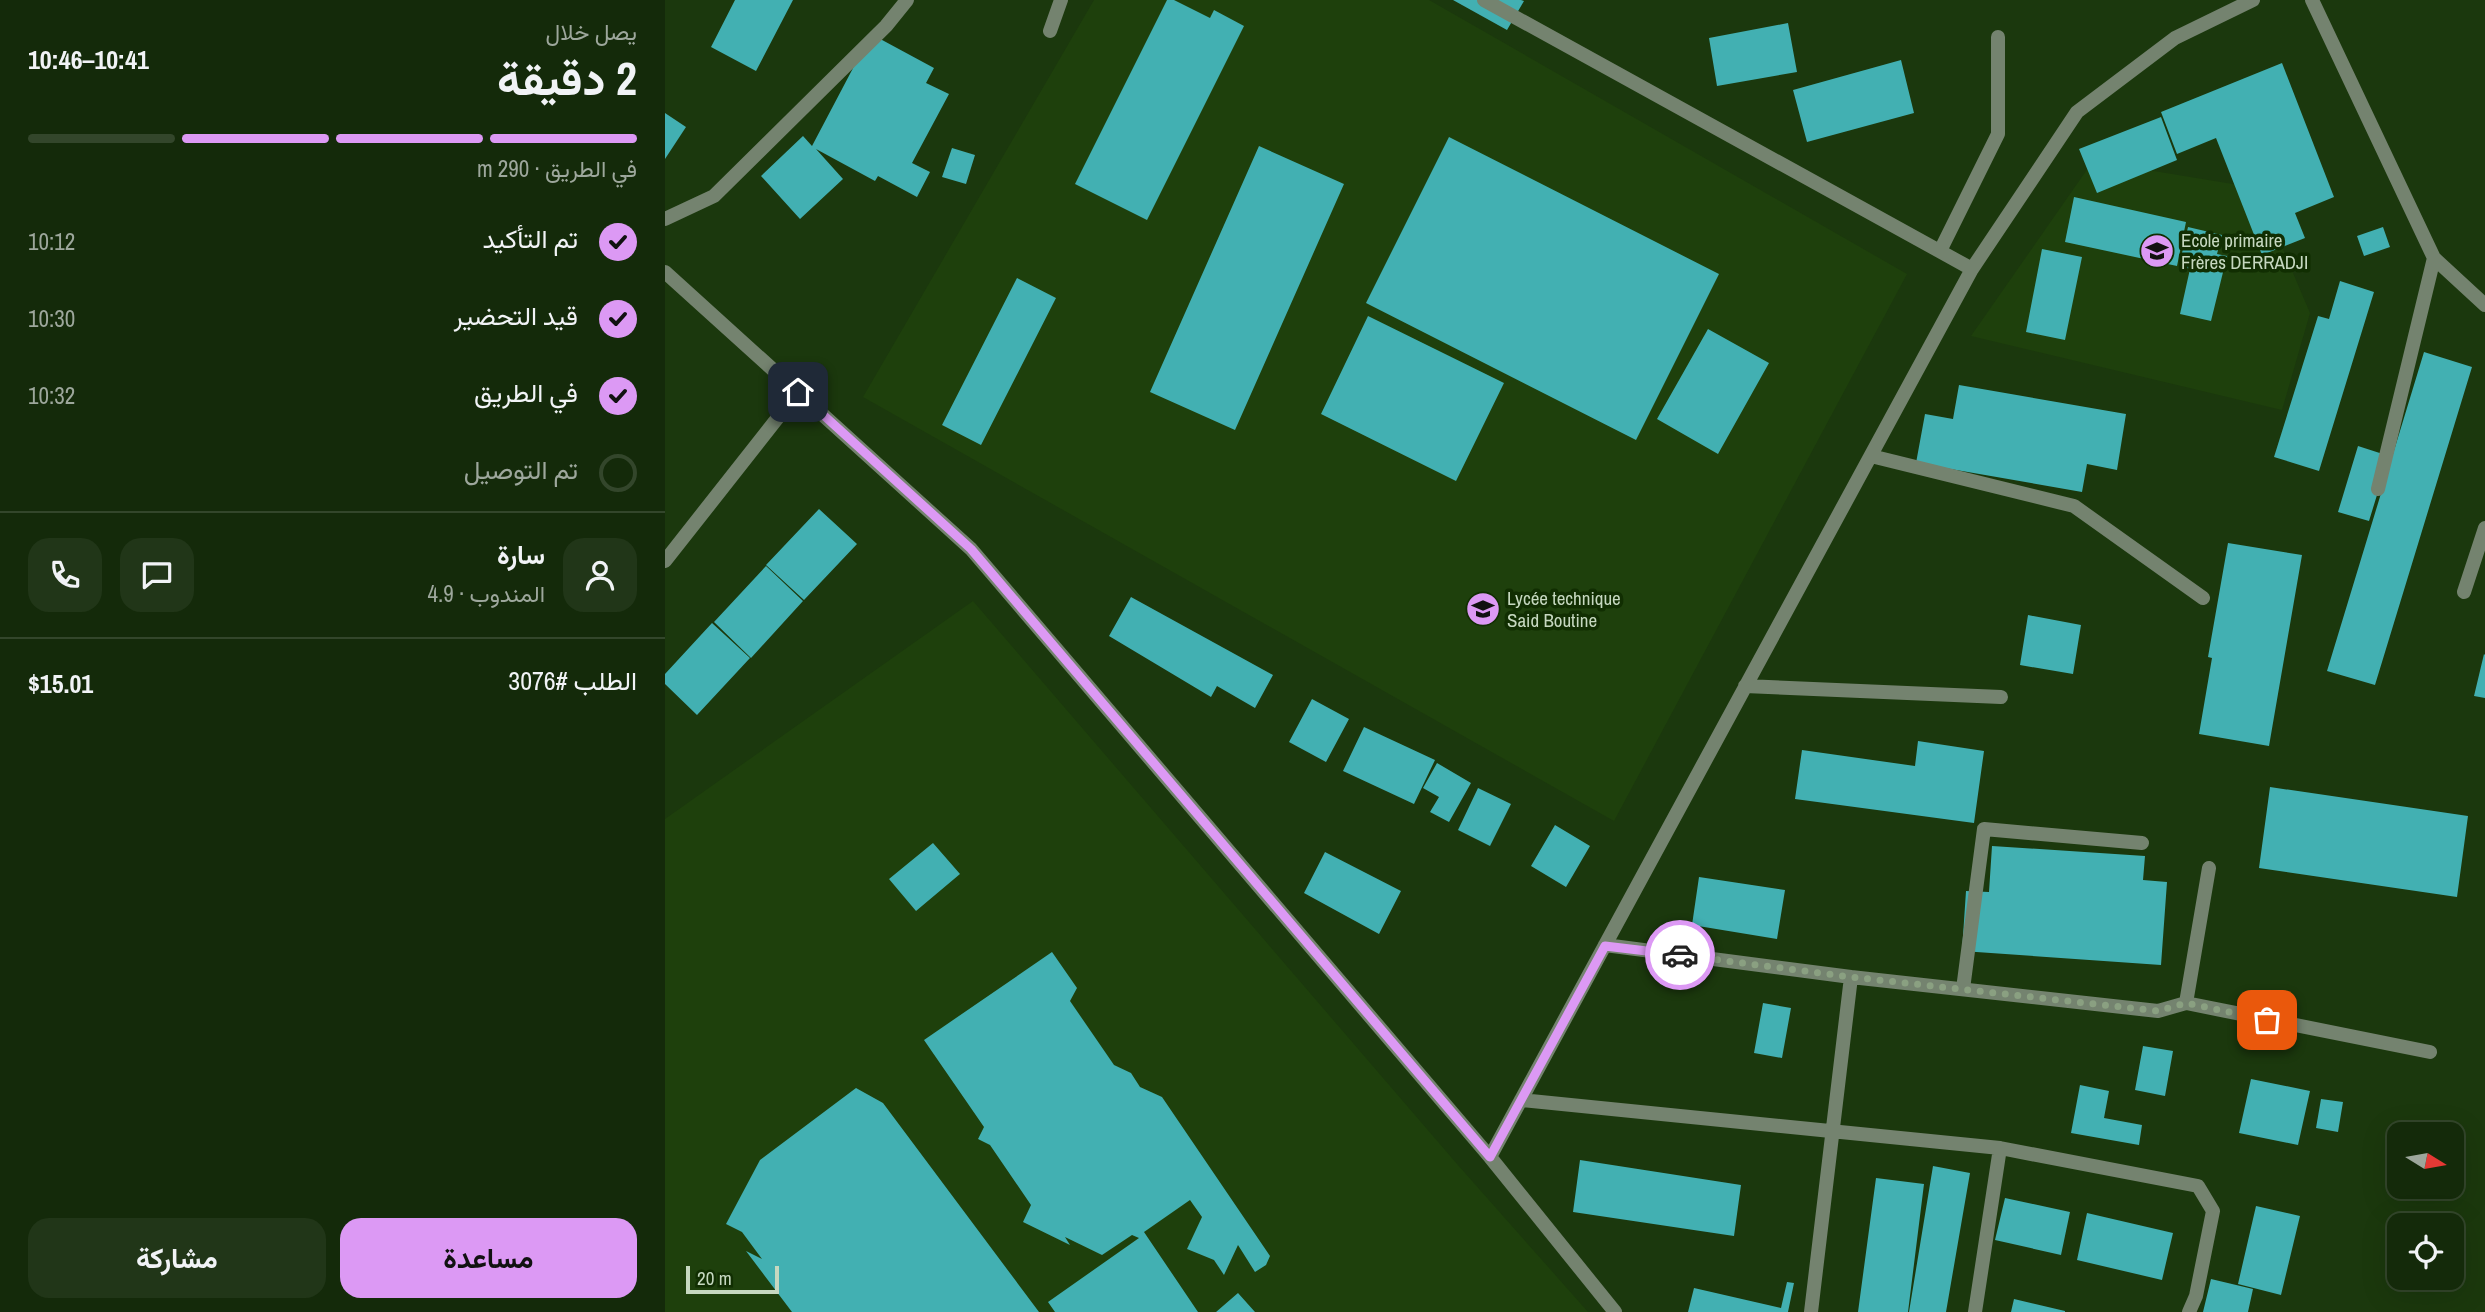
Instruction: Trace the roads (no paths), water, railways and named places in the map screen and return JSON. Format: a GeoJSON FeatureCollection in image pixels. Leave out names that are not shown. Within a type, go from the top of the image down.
{"type":"FeatureCollection","features":[{"type":"Feature","properties":{"kind":"street"},"geometry":{"type":"LineString","coordinates":[[665,219],[714,196],[886,26],[907,0]]}},
{"type":"Feature","properties":{"kind":"street"},"geometry":{"type":"LineString","coordinates":[[1049,31],[1061,0]]}},
{"type":"Feature","properties":{"kind":"street"},"geometry":{"type":"LineString","coordinates":[[1485,0],[1972,269]]}},
{"type":"Feature","properties":{"kind":"street"},"geometry":{"type":"LineString","coordinates":[[1490,1157],[1972,269],[2077,112],[2175,38],[2253,0]]}},
{"type":"Feature","properties":{"kind":"street"},"geometry":{"type":"LineString","coordinates":[[2312,0],[2434,258],[2485,305]]}},
{"type":"Feature","properties":{"kind":"street"},"geometry":{"type":"LineString","coordinates":[[1940,251],[1998,134],[1999,37]]}},
{"type":"Feature","properties":{"kind":"street"},"geometry":{"type":"LineString","coordinates":[[2378,489],[2434,258]]}},
{"type":"Feature","properties":{"kind":"street"},"geometry":{"type":"LineString","coordinates":[[665,272],[971,549],[1490,1157],[1615,1312]]}},
{"type":"Feature","properties":{"kind":"street"},"geometry":{"type":"LineString","coordinates":[[665,561],[798,392]]}},
{"type":"Feature","properties":{"kind":"street"},"geometry":{"type":"LineString","coordinates":[[1871,456],[2074,506],[2203,598]]}},
{"type":"Feature","properties":{"kind":"street"},"geometry":{"type":"LineString","coordinates":[[2464,592],[2485,528]]}},
{"type":"Feature","properties":{"kind":"street"},"geometry":{"type":"LineString","coordinates":[[1745,686],[2001,696]]}},
{"type":"Feature","properties":{"kind":"street"},"geometry":{"type":"LineString","coordinates":[[1963,989],[1984,829],[2142,843]]}},
{"type":"Feature","properties":{"kind":"street"},"geometry":{"type":"LineString","coordinates":[[2186,1003],[2209,868]]}},
{"type":"Feature","properties":{"kind":"street"},"geometry":{"type":"LineString","coordinates":[[1605,946],[2158,1011],[2186,1003],[2430,1052]]}},
{"type":"Feature","properties":{"kind":"street"},"geometry":{"type":"LineString","coordinates":[[1811,1312],[1851,977]]}},
{"type":"Feature","properties":{"kind":"street"},"geometry":{"type":"LineString","coordinates":[[1521,1100],[2000,1148],[2198,1186],[2213,1211],[2196,1296],[2189,1312]]}},
{"type":"Feature","properties":{"kind":"street"},"geometry":{"type":"LineString","coordinates":[[1976,1312],[2000,1148]]}},
{"type":"Feature","properties":{"kind":"place","name":"Ecole primaire Frères DERRADJI"},"geometry":{"type":"Point","coordinates":[2157,251]}},
{"type":"Feature","properties":{"kind":"place","name":"Lycée technique Said Boutine"},"geometry":{"type":"Point","coordinates":[1483,609]}}]}
